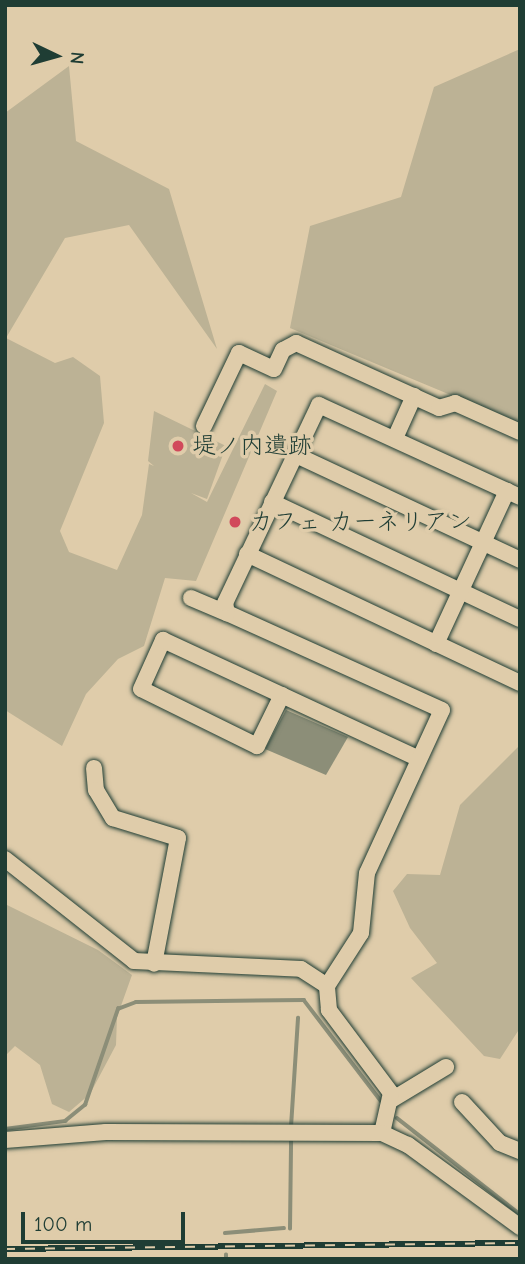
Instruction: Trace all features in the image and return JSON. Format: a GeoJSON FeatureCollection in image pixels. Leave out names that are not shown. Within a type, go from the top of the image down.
{"type":"FeatureCollection","features":[{"type":"Feature","properties":{"kind":"street"},"geometry":{"type":"LineString","coordinates":[[204,425],[239,353],[274,369],[283,350],[296,343],[439,408],[455,403],[520,432]]}},
{"type":"Feature","properties":{"kind":"street"},"geometry":{"type":"LineString","coordinates":[[396,436],[414,396]]}},
{"type":"Feature","properties":{"kind":"street"},"geometry":{"type":"LineString","coordinates":[[227,613],[225,603],[319,405],[396,436],[514,494],[483,542],[436,644]]}},
{"type":"Feature","properties":{"kind":"street"},"geometry":{"type":"LineString","coordinates":[[294,454],[520,560]]}},
{"type":"Feature","properties":{"kind":"street"},"geometry":{"type":"LineString","coordinates":[[272,502],[520,619]]}},
{"type":"Feature","properties":{"kind":"street"},"geometry":{"type":"LineString","coordinates":[[247,554],[520,684]]}},
{"type":"Feature","properties":{"kind":"street"},"geometry":{"type":"LineString","coordinates":[[191,598],[442,710],[367,873],[361,933],[327,986],[329,1010],[393,1099]]}},
{"type":"Feature","properties":{"kind":"street"},"geometry":{"type":"LineString","coordinates":[[282,695],[257,746],[141,690],[163,640],[282,695],[419,759]]}},
{"type":"Feature","properties":{"kind":"street"},"geometry":{"type":"LineString","coordinates":[[94,768],[96,790],[113,818],[178,838],[154,964]]}},
{"type":"Feature","properties":{"kind":"street"},"geometry":{"type":"LineString","coordinates":[[5,859],[114,948],[134,961],[301,969],[327,986]]}},
{"type":"Feature","properties":{"kind":"street"},"geometry":{"type":"LineString","coordinates":[[382,1133],[393,1099],[446,1067]]}},
{"type":"Feature","properties":{"kind":"street"},"geometry":{"type":"LineString","coordinates":[[461,1102],[500,1143],[520,1151]]}},
{"type":"Feature","properties":{"kind":"street"},"geometry":{"type":"LineString","coordinates":[[5,1140],[106,1132],[382,1133],[408,1145],[515,1222]]}},
{"type":"Feature","properties":{"kind":"shaded area"},"geometry":{"type":"Polygon","coordinates":[[[520,49],[520,424],[290,328],[310,226],[401,197],[434,87],[520,49]]]}},
{"type":"Feature","properties":{"kind":"shaded area"},"geometry":{"type":"Polygon","coordinates":[[[69,66],[76,141],[169,189],[217,349],[129,225],[65,238],[6,338],[55,363],[73,357],[100,376],[104,423],[60,531],[69,552],[117,570],[142,515],[149,464],[154,466],[148,461],[154,411],[226,446],[207,499],[191,493],[207,502],[265,384],[277,391],[196,581],[165,578],[144,646],[118,659],[86,694],[62,746],[5,710],[5,113],[69,66]]]}},
{"type":"Feature","properties":{"kind":"shaded area"},"geometry":{"type":"Polygon","coordinates":[[[286,710],[348,737],[326,775],[265,749],[286,710]]]}},
{"type":"Feature","properties":{"kind":"shaded area"},"geometry":{"type":"Polygon","coordinates":[[[520,745],[520,1028],[500,1059],[484,1056],[411,978],[437,963],[410,928],[393,891],[407,874],[440,875],[460,805],[520,745]]]}},
{"type":"Feature","properties":{"kind":"shaded area"},"geometry":{"type":"Polygon","coordinates":[[[5,904],[98,950],[132,975],[117,1017],[116,1045],[90,1094],[69,1112],[52,1104],[40,1065],[15,1046],[5,1056],[5,904]]]}},
{"type":"Feature","properties":{"kind":"waterway"},"geometry":{"type":"LineString","coordinates":[[5,1129],[65,1121],[85,1105],[118,1009],[136,1002],[304,1000],[382,1102]]}},
{"type":"Feature","properties":{"kind":"waterway"},"geometry":{"type":"LineString","coordinates":[[291,1127],[298,1018]]}},
{"type":"Feature","properties":{"kind":"waterway"},"geometry":{"type":"LineString","coordinates":[[397,1118],[520,1214]]}},
{"type":"Feature","properties":{"kind":"waterway"},"geometry":{"type":"LineString","coordinates":[[290,1229],[291,1142]]}},
{"type":"Feature","properties":{"kind":"waterway"},"geometry":{"type":"LineString","coordinates":[[225,1233],[284,1228]]}},
{"type":"Feature","properties":{"kind":"railway"},"geometry":{"type":"LineString","coordinates":[[5,1249],[520,1243]]}},
{"type":"Feature","properties":{"kind":"place","name":"堤ノ内遺跡"},"geometry":{"type":"Point","coordinates":[178,446]}},
{"type":"Feature","properties":{"kind":"place","name":"カフェ カーネリアン"},"geometry":{"type":"Point","coordinates":[235,522]}}]}
